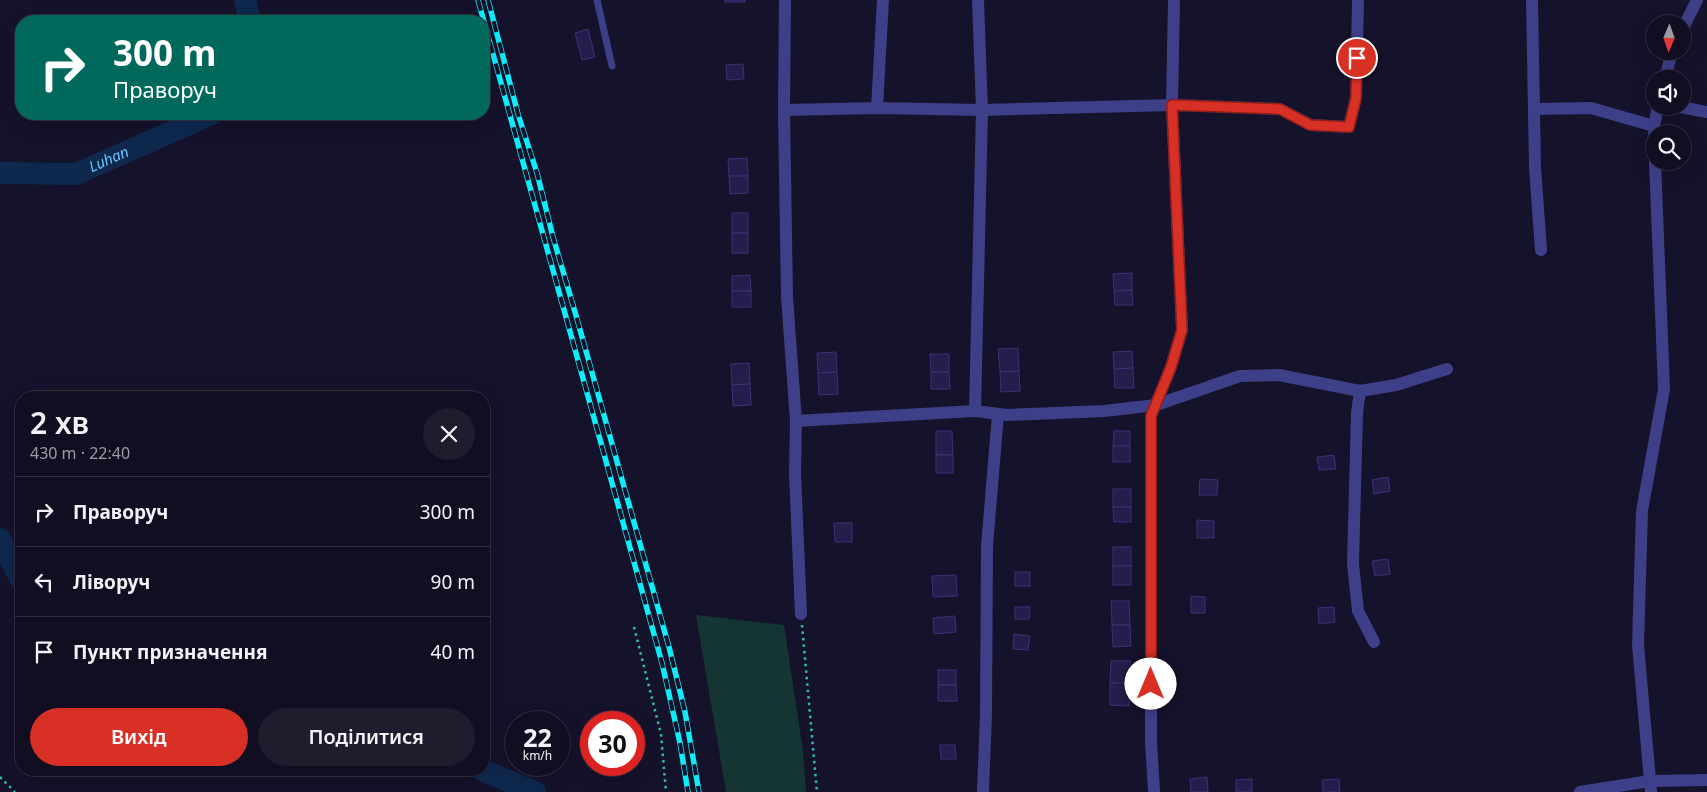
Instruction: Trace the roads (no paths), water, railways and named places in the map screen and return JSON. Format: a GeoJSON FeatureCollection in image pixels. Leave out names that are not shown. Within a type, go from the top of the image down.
{"type":"FeatureCollection","features":[{"type":"Feature","properties":{"kind":"street"},"geometry":{"type":"LineString","coordinates":[[785,0],[784,110],[787,297],[796,421],[795,473],[801,614]]}},
{"type":"Feature","properties":{"kind":"street"},"geometry":{"type":"LineString","coordinates":[[877,108],[882,0]]}},
{"type":"Feature","properties":{"kind":"street"},"geometry":{"type":"LineString","coordinates":[[975,411],[982,110],[978,0]]}},
{"type":"Feature","properties":{"kind":"street"},"geometry":{"type":"LineString","coordinates":[[1154,792],[1152,742],[1151,416],[1171,367],[1182,330],[1172,105],[1174,0]]}},
{"type":"Feature","properties":{"kind":"street"},"geometry":{"type":"LineString","coordinates":[[784,110],[877,108],[982,110],[1172,105],[1280,109],[1310,125],[1349,127],[1356,98],[1358,0]]}},
{"type":"Feature","properties":{"kind":"street"},"geometry":{"type":"LineString","coordinates":[[1532,0],[1535,168],[1541,250]]}},
{"type":"Feature","properties":{"kind":"street"},"geometry":{"type":"LineString","coordinates":[[1690,15],[1698,0]]}},
{"type":"Feature","properties":{"kind":"street"},"geometry":{"type":"LineString","coordinates":[[1534,109],[1590,108],[1650,125]]}},
{"type":"Feature","properties":{"kind":"street"},"geometry":{"type":"LineString","coordinates":[[1691,109],[1707,112]]}},
{"type":"Feature","properties":{"kind":"street"},"geometry":{"type":"LineString","coordinates":[[1651,787],[1638,645],[1642,511],[1664,389],[1655,170]]}},
{"type":"Feature","properties":{"kind":"street"},"geometry":{"type":"LineString","coordinates":[[796,421],[975,411],[1007,415],[1104,411],[1156,404],[1240,376],[1279,376],[1360,391],[1396,385],[1447,369]]}},
{"type":"Feature","properties":{"kind":"street"},"geometry":{"type":"LineString","coordinates":[[1360,391],[1357,413],[1353,564],[1358,610],[1374,642]]}},
{"type":"Feature","properties":{"kind":"street"},"geometry":{"type":"LineString","coordinates":[[983,790],[986,714],[986,546],[998,414]]}},
{"type":"Feature","properties":{"kind":"street"},"geometry":{"type":"LineString","coordinates":[[1580,792],[1651,787],[1707,780]]}},
{"type":"Feature","properties":{"kind":"lane"},"geometry":{"type":"LineString","coordinates":[[597,0],[612,66]]}},
{"type":"Feature","properties":{"kind":"waterway","name":"Luhan"},"geometry":{"type":"LineString","coordinates":[[245,0],[249,15]]}},
{"type":"Feature","properties":{"kind":"waterway","name":"Luhan"},"geometry":{"type":"LineString","coordinates":[[0,173],[76,174],[198,120]]}},
{"type":"Feature","properties":{"kind":"waterway","name":"Luhan"},"geometry":{"type":"LineString","coordinates":[[0,539],[15,568]]}},
{"type":"Feature","properties":{"kind":"waterway","name":"Luhan"},"geometry":{"type":"LineString","coordinates":[[490,773],[535,792]]}},
{"type":"Feature","properties":{"kind":"railway"},"geometry":{"type":"LineString","coordinates":[[478,0],[482,15]]}},
{"type":"Feature","properties":{"kind":"railway"},"geometry":{"type":"LineString","coordinates":[[488,0],[518,114],[537,173],[553,237],[669,647],[685,712],[699,792]]}},
{"type":"Feature","properties":{"kind":"railway"},"geometry":{"type":"LineString","coordinates":[[490,43],[662,663],[680,743],[688,792]]}}]}
